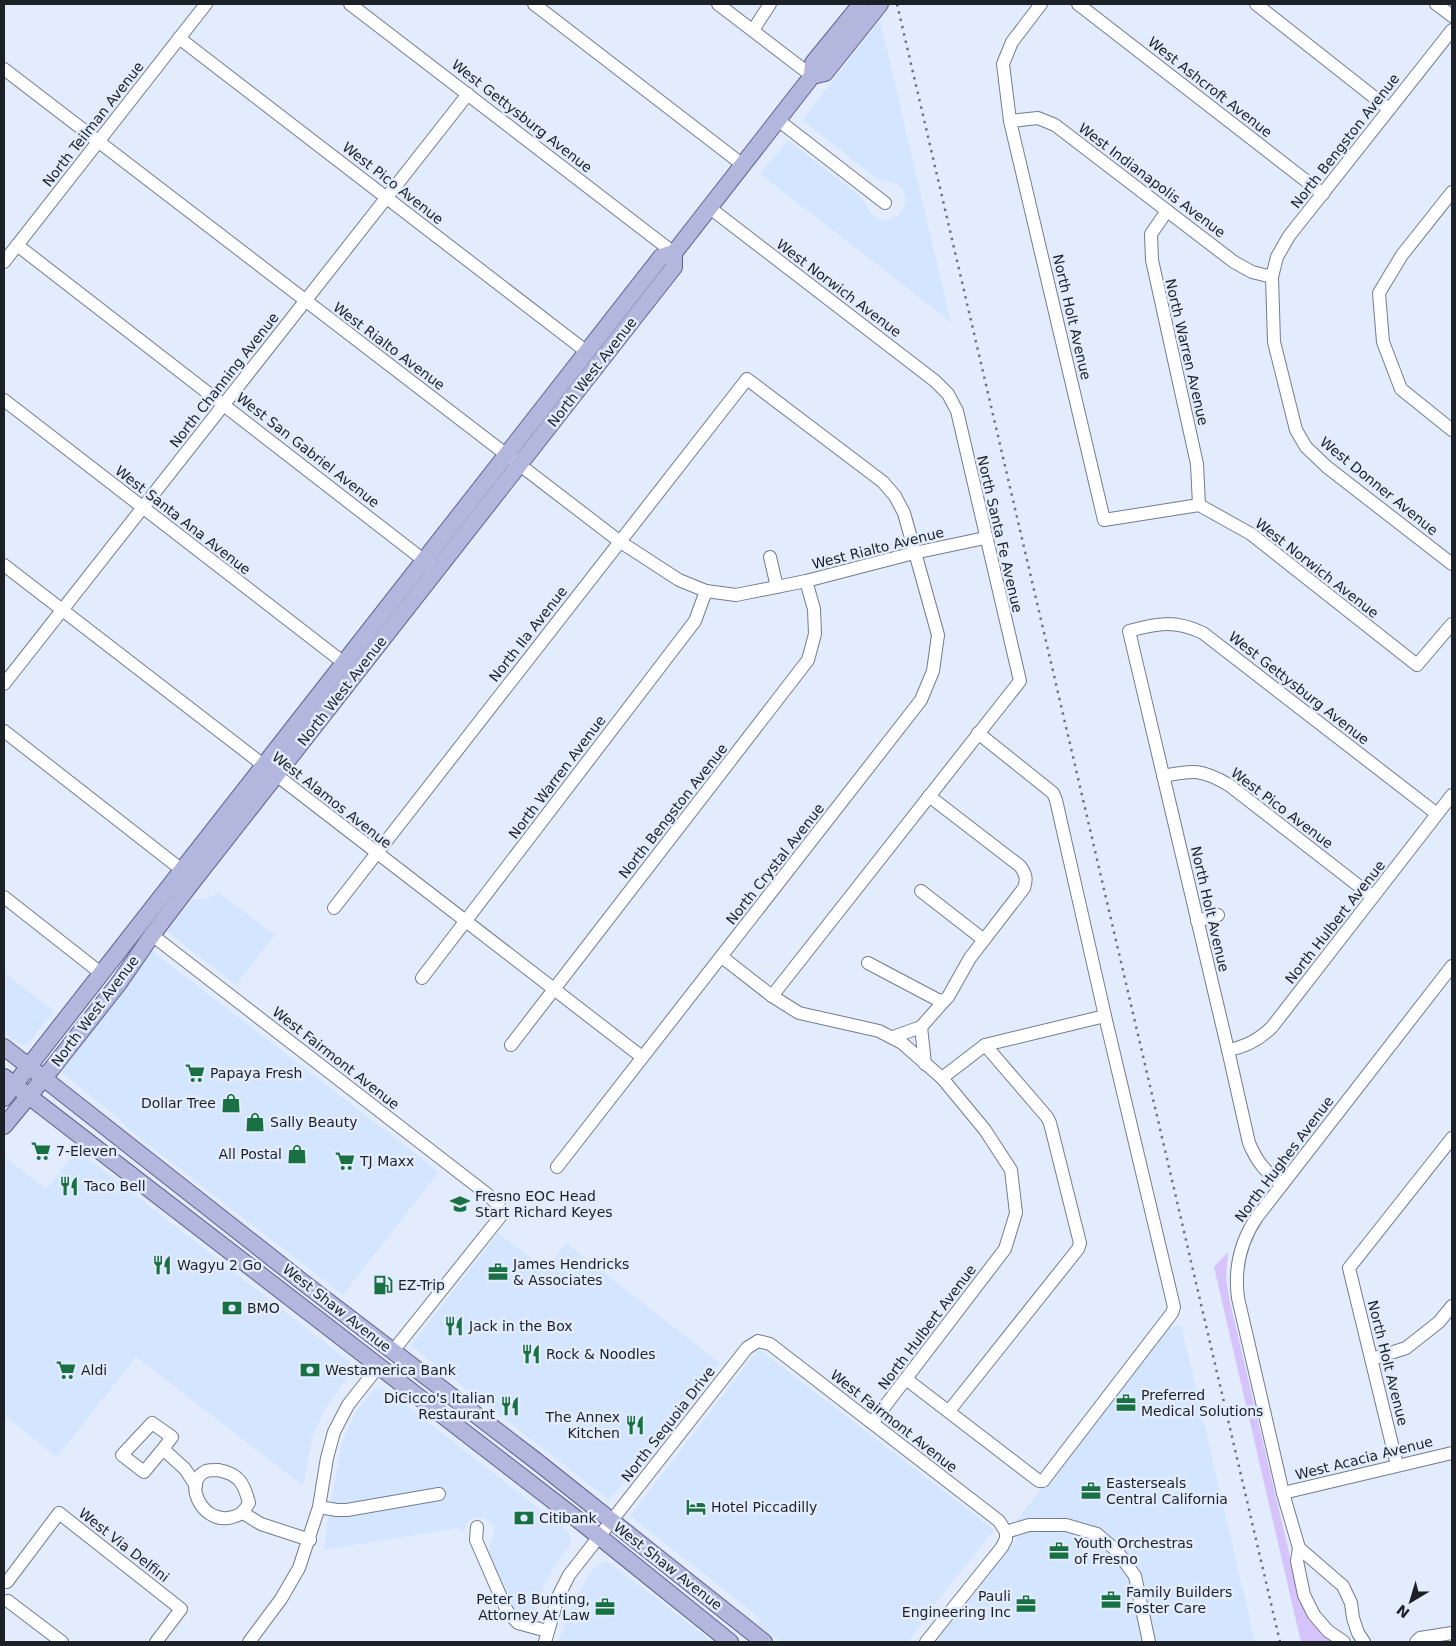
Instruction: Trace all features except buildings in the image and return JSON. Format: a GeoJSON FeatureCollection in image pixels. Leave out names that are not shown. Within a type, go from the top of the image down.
{"type":"FeatureCollection","features":[{"type":"Feature","properties":{"kind":"main road","name":"North West Avenue"},"geometry":{"type":"LineString","coordinates":[[812,76],[826,73],[880,4]]}},
{"type":"Feature","properties":{"kind":"main road","name":"North West Avenue"},"geometry":{"type":"LineString","coordinates":[[513,460],[588,352],[661,257],[674,253],[812,76],[813,63],[857,6]]}},
{"type":"Feature","properties":{"kind":"main road"},"geometry":{"type":"LineString","coordinates":[[849,44],[848,32],[863,10],[857,6]]}},
{"type":"Feature","properties":{"kind":"main road","name":"North West Avenue"},"geometry":{"type":"LineString","coordinates":[[7,1087],[29,1066],[201,845],[270,770],[513,460],[674,267],[674,253]]}},
{"type":"Feature","properties":{"kind":"main road","name":"North West Avenue"},"geometry":{"type":"LineString","coordinates":[[4,1126],[122,979],[344,663],[431,565]]}},
{"type":"Feature","properties":{"kind":"main road"},"geometry":{"type":"LineString","coordinates":[[152,936],[150,929],[152,921],[196,864],[201,845]]}},
{"type":"Feature","properties":{"kind":"main road","name":"West Shaw Avenue"},"geometry":{"type":"LineString","coordinates":[[4,1047],[300,1280],[535,1460],[605,1528],[730,1642]]}},
{"type":"Feature","properties":{"kind":"main road","name":"West Shaw Avenue"},"geometry":{"type":"LineString","coordinates":[[7,1087],[28,1096],[378,1367],[764,1642]]}},
{"type":"Feature","properties":{"kind":"main road"},"geometry":{"type":"LineString","coordinates":[[160,1199],[169,1196],[187,1205],[201,1202]]}},
{"type":"Feature","properties":{"kind":"main road"},"geometry":{"type":"LineString","coordinates":[[212,1239],[242,1248],[289,1284],[294,1284],[300,1280]]}},
{"type":"Feature","properties":{"kind":"main road"},"geometry":{"type":"LineString","coordinates":[[315,1317],[329,1316],[379,1354],[393,1351]]}},
{"type":"Feature","properties":{"kind":"main road"},"geometry":{"type":"LineString","coordinates":[[378,1367],[382,1364],[392,1365],[429,1393],[442,1390]]}},
{"type":"Feature","properties":{"kind":"street","name":"North Teilman Avenue"},"geometry":{"type":"LineString","coordinates":[[4,262],[206,4]]}},
{"type":"Feature","properties":{"kind":"street","name":"West Gettysburg Avenue"},"geometry":{"type":"LineString","coordinates":[[350,4],[674,253]]}},
{"type":"Feature","properties":{"kind":"street"},"geometry":{"type":"LineString","coordinates":[[534,4],[743,165]]}},
{"type":"Feature","properties":{"kind":"street"},"geometry":{"type":"LineString","coordinates":[[718,4],[812,76]]}},
{"type":"Feature","properties":{"kind":"street"},"geometry":{"type":"LineString","coordinates":[[753,30],[770,4]]}},
{"type":"Feature","properties":{"kind":"street"},"geometry":{"type":"LineString","coordinates":[[1010,121],[1003,64],[1012,42],[1041,4]]}},
{"type":"Feature","properties":{"kind":"street","name":"West Ashcroft Avenue"},"geometry":{"type":"LineString","coordinates":[[1078,4],[1323,194]]}},
{"type":"Feature","properties":{"kind":"street"},"geometry":{"type":"LineString","coordinates":[[1256,4],[1389,108]]}},
{"type":"Feature","properties":{"kind":"street"},"geometry":{"type":"LineString","coordinates":[[1436,4],[1452,16]]}},
{"type":"Feature","properties":{"kind":"street","name":"North Bengston Avenue"},"geometry":{"type":"LineString","coordinates":[[1272,277],[1277,257],[1289,236],[1452,30]]}},
{"type":"Feature","properties":{"kind":"street","name":"West Pico Avenue"},"geometry":{"type":"LineString","coordinates":[[179,38],[588,352]]}},
{"type":"Feature","properties":{"kind":"street","name":"West Rialto Avenue"},"geometry":{"type":"LineString","coordinates":[[4,69],[619,541],[679,580],[706,591],[736,596],[985,538]]}},
{"type":"Feature","properties":{"kind":"street","name":"North Channing Avenue"},"geometry":{"type":"LineString","coordinates":[[4,684],[468,94]]}},
{"type":"Feature","properties":{"kind":"street","name":"West Indianapolis Avenue"},"geometry":{"type":"LineString","coordinates":[[1010,121],[1032,117],[1049,122],[1234,262],[1252,272],[1272,277]]}},
{"type":"Feature","properties":{"kind":"street"},"geometry":{"type":"LineString","coordinates":[[778,120],[885,203]]}},
{"type":"Feature","properties":{"kind":"street","name":"North Holt Avenue"},"geometry":{"type":"LineString","coordinates":[[1010,121],[1104,520],[1198,505]]}},
{"type":"Feature","properties":{"kind":"street"},"geometry":{"type":"LineString","coordinates":[[1452,192],[1402,255],[1379,293],[1383,342],[1401,389],[1452,430]]}},
{"type":"Feature","properties":{"kind":"street","name":"West Norwich Avenue"},"geometry":{"type":"LineString","coordinates":[[710,208],[935,380],[948,394]]}},
{"type":"Feature","properties":{"kind":"street","name":"North Warren Avenue"},"geometry":{"type":"LineString","coordinates":[[1167,211],[1151,234],[1152,260],[1197,464],[1198,505]]}},
{"type":"Feature","properties":{"kind":"street","name":"West San Gabriel Avenue"},"geometry":{"type":"LineString","coordinates":[[18,245],[431,565]]}},
{"type":"Feature","properties":{"kind":"street","name":"West Donner Avenue"},"geometry":{"type":"LineString","coordinates":[[1272,277],[1274,342],[1293,421],[1300,439],[1312,454],[1327,467],[1450,559]]}},
{"type":"Feature","properties":{"kind":"street","name":"North Ila Avenue"},"geometry":{"type":"LineString","coordinates":[[334,908],[746,379],[883,482],[896,496],[904,513],[914,553]]}},
{"type":"Feature","properties":{"kind":"street","name":"North Santa Fe Avenue"},"geometry":{"type":"LineString","coordinates":[[948,394],[957,411],[1020,682],[978,733]]}},
{"type":"Feature","properties":{"kind":"street","name":"West Santa Ana Avenue"},"geometry":{"type":"LineString","coordinates":[[4,400],[344,663]]}},
{"type":"Feature","properties":{"kind":"street","name":"West Norwich Avenue"},"geometry":{"type":"LineString","coordinates":[[1198,505],[1251,534],[1418,665],[1452,624]]}},
{"type":"Feature","properties":{"kind":"street","name":"North Crystal Avenue"},"geometry":{"type":"LineString","coordinates":[[557,1167],[921,700],[933,672],[938,635],[914,553]]}},
{"type":"Feature","properties":{"kind":"street"},"geometry":{"type":"LineString","coordinates":[[770,558],[777,587]]}},
{"type":"Feature","properties":{"kind":"street","name":"West Alamos Avenue"},"geometry":{"type":"LineString","coordinates":[[4,566],[642,1058]]}},
{"type":"Feature","properties":{"kind":"street","name":"North Bengston Avenue"},"geometry":{"type":"LineString","coordinates":[[511,1045],[808,660],[815,634],[814,610],[806,581]]}},
{"type":"Feature","properties":{"kind":"street","name":"North Warren Avenue"},"geometry":{"type":"LineString","coordinates":[[422,978],[694,621],[706,591]]}},
{"type":"Feature","properties":{"kind":"street","name":"West Gettysburg Avenue"},"geometry":{"type":"LineString","coordinates":[[1129,631],[1151,624],[1171,623],[1187,626],[1203,633],[1437,814]]}},
{"type":"Feature","properties":{"kind":"street","name":"North Holt Avenue"},"geometry":{"type":"LineString","coordinates":[[1129,631],[1249,1143],[1265,1170],[1281,1184]]}},
{"type":"Feature","properties":{"kind":"street"},"geometry":{"type":"LineString","coordinates":[[4,731],[182,870]]}},
{"type":"Feature","properties":{"kind":"street"},"geometry":{"type":"LineString","coordinates":[[772,996],[978,733],[1053,793],[1174,1307],[1172,1313],[1043,1480],[1039,1481],[906,1378]]}},
{"type":"Feature","properties":{"kind":"street","name":"West Pico Avenue"},"geometry":{"type":"LineString","coordinates":[[1163,776],[1189,771],[1214,776],[1229,785],[1374,897]]}},
{"type":"Feature","properties":{"kind":"street","name":"North Hulbert Avenue"},"geometry":{"type":"LineString","coordinates":[[1228,1050],[1240,1048],[1250,1043],[1272,1027],[1452,795]]}},
{"type":"Feature","properties":{"kind":"street"},"geometry":{"type":"LineString","coordinates":[[893,1037],[920,1027],[948,997],[970,958],[1024,888],[1027,881],[1025,873],[1020,866],[929,796]]}},
{"type":"Feature","properties":{"kind":"street"},"geometry":{"type":"LineString","coordinates":[[921,891],[984,940]]}},
{"type":"Feature","properties":{"kind":"street"},"geometry":{"type":"LineString","coordinates":[[4,898],[102,974]]}},
{"type":"Feature","properties":{"kind":"street"},"geometry":{"type":"LineString","coordinates":[[1197,921],[1218,915]]}},
{"type":"Feature","properties":{"kind":"street","name":"West Fairmont Avenue"},"geometry":{"type":"LineString","coordinates":[[152,936],[487,1194],[499,1206],[500,1217],[393,1351]]}},
{"type":"Feature","properties":{"kind":"street"},"geometry":{"type":"LineString","coordinates":[[722,957],[772,996],[799,1013],[879,1031],[893,1037],[942,1078],[985,1045],[1105,1016]]}},
{"type":"Feature","properties":{"kind":"street"},"geometry":{"type":"LineString","coordinates":[[868,963],[938,1000],[944,1001]]}},
{"type":"Feature","properties":{"kind":"street","name":"North Hughes Avenue"},"geometry":{"type":"LineString","coordinates":[[1299,1548],[1283,1493],[1236,1285],[1239,1256],[1245,1236],[1256,1217],[1447,982],[1452,966]]}},
{"type":"Feature","properties":{"kind":"street"},"geometry":{"type":"LineString","coordinates":[[920,1027],[925,1064]]}},
{"type":"Feature","properties":{"kind":"street"},"geometry":{"type":"LineString","coordinates":[[949,1411],[1072,1256],[1080,1243],[1050,1123],[1047,1117],[985,1045]]}},
{"type":"Feature","properties":{"kind":"street","name":"North Hulbert Avenue"},"geometry":{"type":"LineString","coordinates":[[872,1423],[1005,1248],[1016,1213],[1011,1170],[985,1130],[942,1078]]}},
{"type":"Feature","properties":{"kind":"street","name":"North Holt Avenue"},"geometry":{"type":"LineString","coordinates":[[1397,1466],[1349,1268],[1452,1138]]}},
{"type":"Feature","properties":{"kind":"street"},"geometry":{"type":"LineString","coordinates":[[1372,1359],[1406,1348],[1440,1322],[1452,1306]]}},
{"type":"Feature","properties":{"kind":"street","name":"West Fairmont Avenue"},"geometry":{"type":"LineString","coordinates":[[758,1341],[770,1344],[998,1521],[1006,1532]]}},
{"type":"Feature","properties":{"kind":"street","name":"North Sequoia Drive"},"geometry":{"type":"LineString","coordinates":[[546,1637],[558,1597],[565,1583],[605,1528],[747,1348],[758,1341]]}},
{"type":"Feature","properties":{"kind":"street"},"geometry":{"type":"LineString","coordinates":[[249,1642],[282,1599],[299,1568],[310,1540],[319,1507],[327,1458],[334,1432],[348,1405],[378,1367]]}},
{"type":"Feature","properties":{"kind":"street"},"geometry":{"type":"LineString","coordinates":[[163,1449],[186,1469],[196,1486]]}},
{"type":"Feature","properties":{"kind":"street","name":"West Acacia Avenue"},"geometry":{"type":"LineString","coordinates":[[1283,1493],[1452,1453]]}},
{"type":"Feature","properties":{"kind":"street"},"geometry":{"type":"LineString","coordinates":[[186,1469],[194,1467],[206,1471],[218,1470],[240,1480],[245,1488],[249,1503],[243,1513],[236,1517],[222,1519],[213,1516],[200,1505],[196,1486],[198,1479],[206,1471]]}},
{"type":"Feature","properties":{"kind":"street"},"geometry":{"type":"LineString","coordinates":[[319,1507],[337,1510],[351,1509],[439,1494]]}},
{"type":"Feature","properties":{"kind":"street","name":"West Via Delfini"},"geometry":{"type":"LineString","coordinates":[[5,1581],[59,1513],[181,1610],[156,1642]]}},
{"type":"Feature","properties":{"kind":"street"},"geometry":{"type":"LineString","coordinates":[[243,1513],[260,1524],[310,1540]]}},
{"type":"Feature","properties":{"kind":"street"},"geometry":{"type":"LineString","coordinates":[[926,1642],[1002,1547],[1006,1539],[1006,1532],[1029,1525],[1066,1525],[1097,1534],[1117,1550],[1135,1576],[1149,1642]]}},
{"type":"Feature","properties":{"kind":"street"},"geometry":{"type":"LineString","coordinates":[[477,1527],[476,1540],[507,1611],[518,1623],[546,1637]]}},
{"type":"Feature","properties":{"kind":"street"},"geometry":{"type":"LineString","coordinates":[[1299,1548],[1343,1586],[1348,1593],[1361,1638],[1346,1642],[1321,1624],[1307,1604],[1297,1561],[1299,1548]]}},
{"type":"Feature","properties":{"kind":"street"},"geometry":{"type":"LineString","coordinates":[[5,1581],[11,1589],[10,1597],[6,1602],[62,1642]]}},
{"type":"Feature","properties":{"kind":"street"},"geometry":{"type":"LineString","coordinates":[[1416,1642],[1420,1638],[1452,1633]]}},
{"type":"Feature","properties":{"kind":"shaded area"},"geometry":{"type":"Polygon","coordinates":[[[880,20],[951,322],[760,174],[788,140],[862,198],[868,210],[876,218],[888,221],[899,215],[906,203],[902,189],[897,184],[877,179],[802,120],[880,20]]]}},
{"type":"Feature","properties":{"kind":"shaded area"},"geometry":{"type":"Polygon","coordinates":[[[218,892],[275,935],[236,985],[169,933],[168,930],[193,899],[207,899],[218,892]]]}},
{"type":"Feature","properties":{"kind":"shaded area"},"geometry":{"type":"Polygon","coordinates":[[[152,951],[439,1172],[343,1295],[133,1133],[61,1072],[152,951]]]}},
{"type":"Feature","properties":{"kind":"shaded area"},"geometry":{"type":"Polygon","coordinates":[[[4,972],[54,1011],[30,1041],[24,1045],[17,1043],[4,1032],[4,972]]]}},
{"type":"Feature","properties":{"kind":"shaded area"},"geometry":{"type":"Polygon","coordinates":[[[77,1150],[350,1362],[352,1370],[350,1375],[328,1404],[313,1435],[303,1486],[136,1357],[57,1457],[4,1415],[4,1156],[46,1189],[77,1150]]]}},
{"type":"Feature","properties":{"kind":"shaded area"},"geometry":{"type":"Polygon","coordinates":[[[498,1233],[546,1269],[566,1243],[720,1363],[609,1500],[411,1346],[498,1233]]]}},
{"type":"Feature","properties":{"kind":"shaded area"},"geometry":{"type":"Polygon","coordinates":[[[1228,1252],[1226,1277],[1229,1298],[1301,1603],[1315,1625],[1335,1642],[1301,1642],[1214,1267],[1228,1252]]]}},
{"type":"Feature","properties":{"kind":"shaded area"},"geometry":{"type":"Polygon","coordinates":[[[1181,1325],[1255,1642],[936,1642],[1014,1543],[1018,1532],[1016,1521],[1165,1329],[1181,1325]]]}},
{"type":"Feature","properties":{"kind":"shaded area"},"geometry":{"type":"Polygon","coordinates":[[[760,1350],[994,1530],[932,1608],[909,1642],[781,1642],[758,1624],[761,1619],[630,1516],[757,1351],[760,1350]]]}},
{"type":"Feature","properties":{"kind":"shaded area"},"geometry":{"type":"Polygon","coordinates":[[[380,1388],[387,1390],[569,1532],[570,1544],[546,1581],[531,1618],[523,1618],[513,1610],[489,1552],[494,1534],[493,1525],[484,1518],[473,1518],[467,1523],[463,1532],[458,1528],[324,1550],[342,1442],[356,1412],[372,1391],[380,1388]]]}},
{"type":"Feature","properties":{"kind":"shaded area"},"geometry":{"type":"Polygon","coordinates":[[[606,1562],[610,1563],[712,1642],[559,1642],[567,1616],[579,1591],[596,1566],[606,1562]]]}},
{"type":"Feature","properties":{"kind":"railway"},"geometry":{"type":"LineString","coordinates":[[897,4],[1280,1642]]}},
{"type":"Feature","properties":{"kind":"place","name":"Papaya Fresh"},"geometry":{"type":"Point","coordinates":[195,1073]}},
{"type":"Feature","properties":{"kind":"place","name":"Dollar Tree"},"geometry":{"type":"Point","coordinates":[231,1103]}},
{"type":"Feature","properties":{"kind":"place","name":"Sally Beauty"},"geometry":{"type":"Point","coordinates":[255,1122]}},
{"type":"Feature","properties":{"kind":"place","name":"7-Eleven"},"geometry":{"type":"Point","coordinates":[41,1151]}},
{"type":"Feature","properties":{"kind":"place","name":"All Postal"},"geometry":{"type":"Point","coordinates":[297,1154]}},
{"type":"Feature","properties":{"kind":"place","name":"TJ Maxx"},"geometry":{"type":"Point","coordinates":[345,1161]}},
{"type":"Feature","properties":{"kind":"place","name":"Taco Bell"},"geometry":{"type":"Point","coordinates":[69,1186]}},
{"type":"Feature","properties":{"kind":"place","name":"Fresno EOC Head Start Richard Keyes"},"geometry":{"type":"Point","coordinates":[460,1204]}},
{"type":"Feature","properties":{"kind":"place","name":"Wagyu 2 Go"},"geometry":{"type":"Point","coordinates":[162,1265]}},
{"type":"Feature","properties":{"kind":"place","name":"James Hendricks & Associates"},"geometry":{"type":"Point","coordinates":[498,1272]}},
{"type":"Feature","properties":{"kind":"place","name":"EZ-Trip"},"geometry":{"type":"Point","coordinates":[383,1285]}},
{"type":"Feature","properties":{"kind":"place","name":"BMO"},"geometry":{"type":"Point","coordinates":[232,1308]}},
{"type":"Feature","properties":{"kind":"place","name":"Jack in the Box"},"geometry":{"type":"Point","coordinates":[454,1326]}},
{"type":"Feature","properties":{"kind":"place","name":"Rock & Noodles"},"geometry":{"type":"Point","coordinates":[531,1354]}},
{"type":"Feature","properties":{"kind":"place","name":"Aldi"},"geometry":{"type":"Point","coordinates":[66,1370]}},
{"type":"Feature","properties":{"kind":"place","name":"Westamerica Bank"},"geometry":{"type":"Point","coordinates":[310,1370]}},
{"type":"Feature","properties":{"kind":"place","name":"Preferred Medical Solutions"},"geometry":{"type":"Point","coordinates":[1126,1403]}},
{"type":"Feature","properties":{"kind":"place","name":"DiCicco's Italian Restaurant"},"geometry":{"type":"Point","coordinates":[510,1406]}},
{"type":"Feature","properties":{"kind":"place","name":"The Annex Kitchen"},"geometry":{"type":"Point","coordinates":[635,1425]}},
{"type":"Feature","properties":{"kind":"place","name":"Easterseals Central California"},"geometry":{"type":"Point","coordinates":[1091,1491]}},
{"type":"Feature","properties":{"kind":"place","name":"Hotel Piccadilly"},"geometry":{"type":"Point","coordinates":[696,1507]}},
{"type":"Feature","properties":{"kind":"place","name":"Citibank"},"geometry":{"type":"Point","coordinates":[524,1518]}},
{"type":"Feature","properties":{"kind":"place","name":"Youth Orchestras of Fresno"},"geometry":{"type":"Point","coordinates":[1059,1551]}},
{"type":"Feature","properties":{"kind":"place","name":"Family Builders Foster Care"},"geometry":{"type":"Point","coordinates":[1111,1600]}},
{"type":"Feature","properties":{"kind":"place","name":"Pauli Engineering Inc"},"geometry":{"type":"Point","coordinates":[1026,1604]}},
{"type":"Feature","properties":{"kind":"place","name":"Peter B Bunting, Attorney At Law"},"geometry":{"type":"Point","coordinates":[605,1607]}}]}
